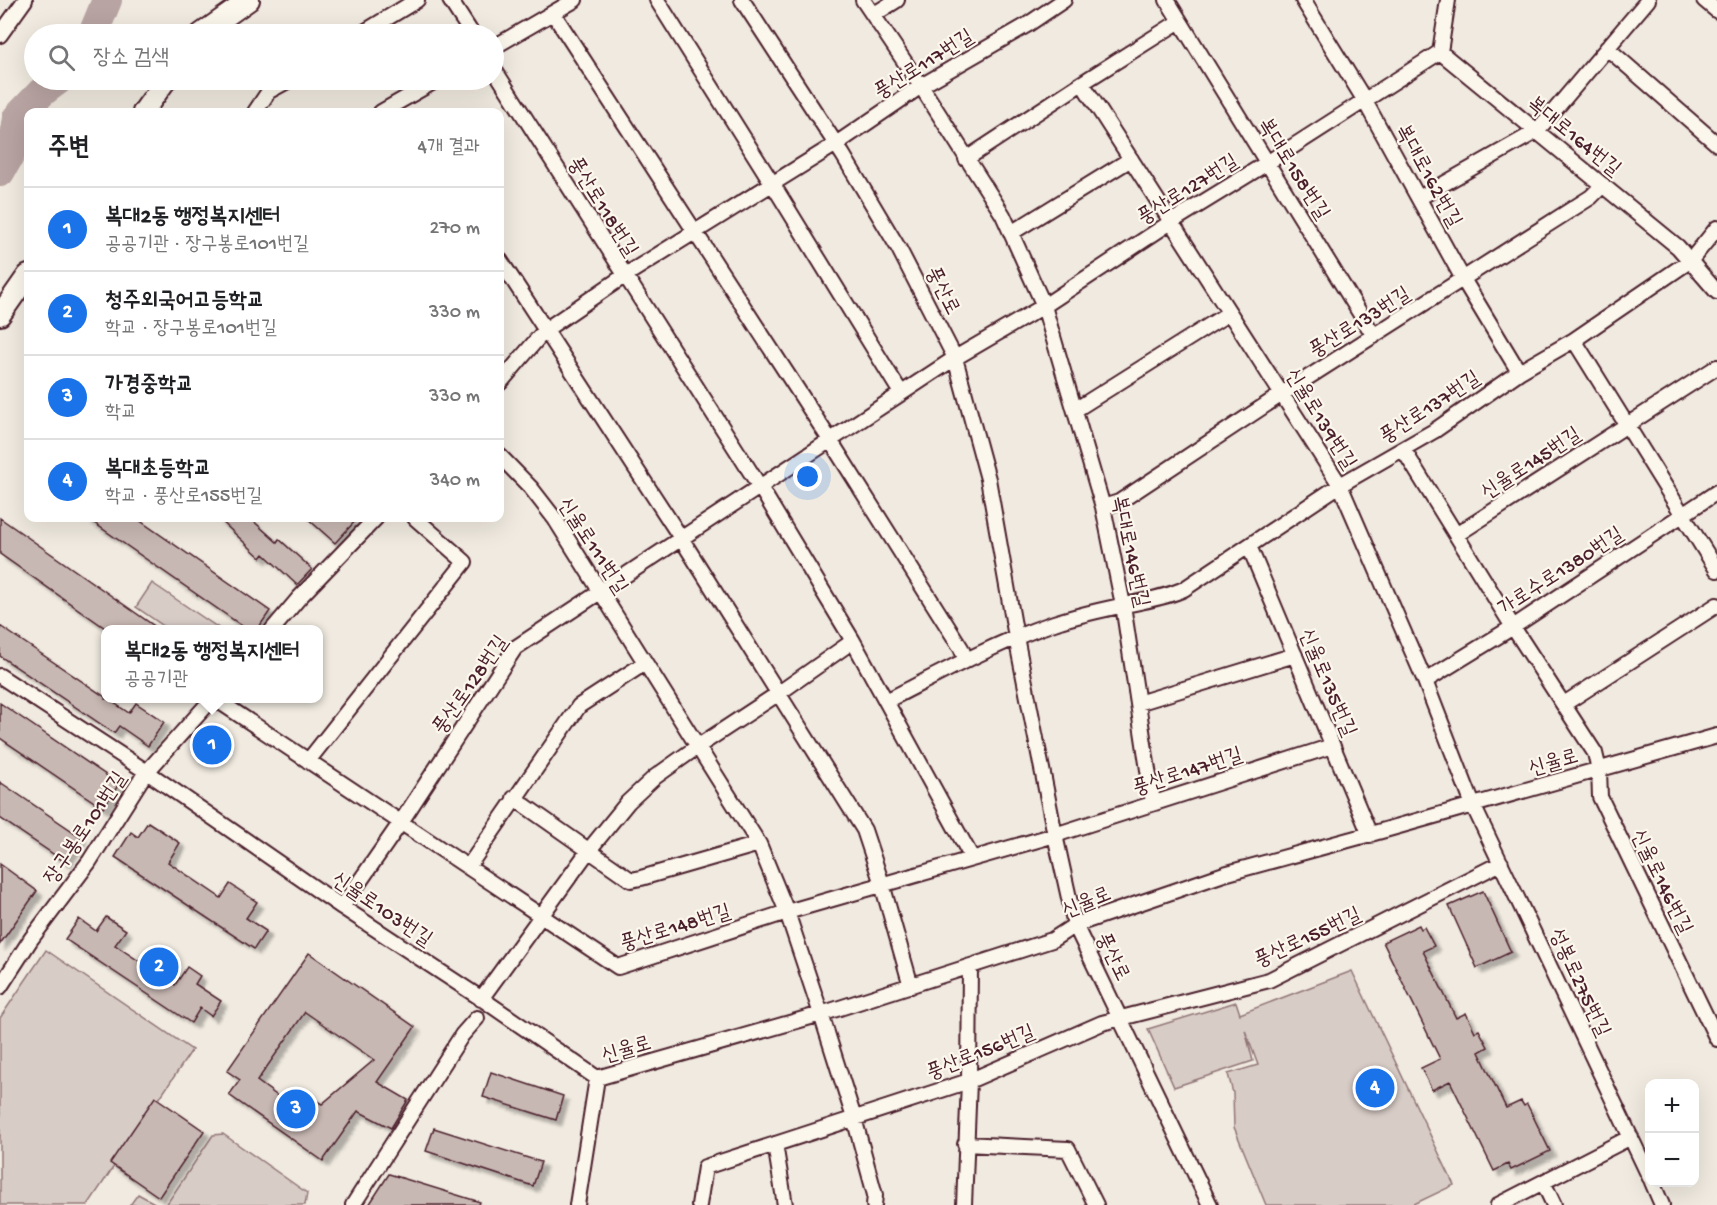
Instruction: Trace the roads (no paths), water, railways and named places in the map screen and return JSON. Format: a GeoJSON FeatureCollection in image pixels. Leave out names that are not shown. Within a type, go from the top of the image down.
{"type":"FeatureCollection","features":[{"type":"Feature","properties":{"kind":"street"},"geometry":{"type":"LineString","coordinates":[[0,35],[25,0]]}},
{"type":"Feature","properties":{"kind":"street"},"geometry":{"type":"LineString","coordinates":[[215,24],[249,0]]}},
{"type":"Feature","properties":{"kind":"street"},"geometry":{"type":"LineString","coordinates":[[377,24],[417,0]]}},
{"type":"Feature","properties":{"kind":"street"},"geometry":{"type":"LineString","coordinates":[[450,0],[466,24]]}},
{"type":"Feature","properties":{"kind":"street"},"geometry":{"type":"LineString","coordinates":[[504,41],[575,0]]}},
{"type":"Feature","properties":{"kind":"street"},"geometry":{"type":"LineString","coordinates":[[657,0],[901,393]]}},
{"type":"Feature","properties":{"kind":"street","name":"풍산로"},"geometry":{"type":"LineString","coordinates":[[742,0],[836,144],[899,249],[955,358],[988,479],[1016,637],[1075,925],[1210,1205]]}},
{"type":"Feature","properties":{"kind":"street","name":"복대로146번길"},"geometry":{"type":"LineString","coordinates":[[863,0],[1003,215],[1044,306],[1103,507],[1123,605],[1153,803]]}},
{"type":"Feature","properties":{"kind":"street"},"geometry":{"type":"LineString","coordinates":[[873,15],[897,0]]}},
{"type":"Feature","properties":{"kind":"street","name":"풍산로117번길"},"geometry":{"type":"LineString","coordinates":[[836,144],[921,86],[1027,25],[1064,0]]}},
{"type":"Feature","properties":{"kind":"street","name":"복대로158번길"},"geometry":{"type":"LineString","coordinates":[[1167,0],[1374,336]]}},
{"type":"Feature","properties":{"kind":"street","name":"복대로162번길"},"geometry":{"type":"LineString","coordinates":[[1303,0],[1365,100],[1463,279],[1519,372]]}},
{"type":"Feature","properties":{"kind":"street"},"geometry":{"type":"LineString","coordinates":[[1440,52],[1448,0]]}},
{"type":"Feature","properties":{"kind":"street"},"geometry":{"type":"LineString","coordinates":[[1419,198],[1537,131],[1648,0]]}},
{"type":"Feature","properties":{"kind":"street"},"geometry":{"type":"LineString","coordinates":[[1704,0],[1717,11]]}},
{"type":"Feature","properties":{"kind":"street"},"geometry":{"type":"LineString","coordinates":[[553,14],[830,440],[961,648],[966,660]]}},
{"type":"Feature","properties":{"kind":"street"},"geometry":{"type":"LineString","coordinates":[[966,159],[1180,21]]}},
{"type":"Feature","properties":{"kind":"street"},"geometry":{"type":"LineString","coordinates":[[1607,48],[1717,144]]}},
{"type":"Feature","properties":{"kind":"street","name":"풍산로127번길"},"geometry":{"type":"LineString","coordinates":[[955,358],[1044,306],[1171,222],[1268,163],[1440,52]]}},
{"type":"Feature","properties":{"kind":"street","name":"복대로164번길"},"geometry":{"type":"LineString","coordinates":[[1440,52],[1678,247],[1717,292]]}},
{"type":"Feature","properties":{"kind":"street","name":"신율로139번길"},"geometry":{"type":"LineString","coordinates":[[1082,83],[1340,485],[1425,681],[1473,805]]}},
{"type":"Feature","properties":{"kind":"street","name":"풍산로118번길"},"geometry":{"type":"LineString","coordinates":[[504,85],[760,487]]}},
{"type":"Feature","properties":{"kind":"street"},"geometry":{"type":"LineString","coordinates":[[146,108],[159,90]]}},
{"type":"Feature","properties":{"kind":"street"},"geometry":{"type":"LineString","coordinates":[[258,108],[272,90]]}},
{"type":"Feature","properties":{"kind":"street"},"geometry":{"type":"LineString","coordinates":[[403,107],[424,90]]}},
{"type":"Feature","properties":{"kind":"street","name":"풍산로118번길"},"geometry":{"type":"LineString","coordinates":[[504,378],[545,330],[624,276],[836,144]]}},
{"type":"Feature","properties":{"kind":"street"},"geometry":{"type":"LineString","coordinates":[[1011,233],[1131,159]]}},
{"type":"Feature","properties":{"kind":"street","name":"풍산로133번길"},"geometry":{"type":"LineString","coordinates":[[1103,507],[1119,502],[1282,394],[1592,197],[1603,185]]}},
{"type":"Feature","properties":{"kind":"street","name":"풍산로137번길"},"geometry":{"type":"LineString","coordinates":[[1016,637],[1056,623],[1123,605],[1173,595],[1184,590],[1340,485],[1434,431],[1519,372],[1574,340],[1691,260],[1717,228]]}},
{"type":"Feature","properties":{"kind":"street"},"geometry":{"type":"LineString","coordinates":[[504,266],[681,538],[864,830],[911,986]]}},
{"type":"Feature","properties":{"kind":"street"},"geometry":{"type":"LineString","coordinates":[[0,315],[24,281]]}},
{"type":"Feature","properties":{"kind":"street"},"geometry":{"type":"LineString","coordinates":[[1075,410],[1229,313]]}},
{"type":"Feature","properties":{"kind":"street"},"geometry":{"type":"LineString","coordinates":[[1574,340],[1717,570]]}},
{"type":"Feature","properties":{"kind":"street","name":"풍산로128번길"},"geometry":{"type":"LineString","coordinates":[[342,907],[514,648],[955,358]]}},
{"type":"Feature","properties":{"kind":"street","name":"신율로145번길"},"geometry":{"type":"LineString","coordinates":[[1456,535],[1717,367]]}},
{"type":"Feature","properties":{"kind":"street"},"geometry":{"type":"LineString","coordinates":[[1402,449],[1595,753],[1599,770]]}},
{"type":"Feature","properties":{"kind":"street","name":"신율로111번길"},"geometry":{"type":"LineString","coordinates":[[504,460],[531,488],[555,519],[759,844],[787,912],[854,1118]]}},
{"type":"Feature","properties":{"kind":"street"},"geometry":{"type":"LineString","coordinates":[[760,487],[853,641],[972,858]]}},
{"type":"Feature","properties":{"kind":"street","name":"가로수로1380번길"},"geometry":{"type":"LineString","coordinates":[[1425,681],[1513,627],[1717,492]]}},
{"type":"Feature","properties":{"kind":"street"},"geometry":{"type":"LineString","coordinates":[[276,625],[372,522]]}},
{"type":"Feature","properties":{"kind":"street"},"geometry":{"type":"LineString","coordinates":[[308,761],[465,562],[420,522]]}},
{"type":"Feature","properties":{"kind":"street","name":"신율로135번길"},"geometry":{"type":"LineString","coordinates":[[1249,546],[1370,835]]}},
{"type":"Feature","properties":{"kind":"street"},"geometry":{"type":"LineString","coordinates":[[1564,704],[1717,605]]}},
{"type":"Feature","properties":{"kind":"street"},"geometry":{"type":"LineString","coordinates":[[886,701],[1016,637]]}},
{"type":"Feature","properties":{"kind":"street"},"geometry":{"type":"LineString","coordinates":[[482,999],[589,850],[628,802],[655,777],[853,641]]}},
{"type":"Feature","properties":{"kind":"street"},"geometry":{"type":"LineString","coordinates":[[1138,703],[1294,655]]}},
{"type":"Feature","properties":{"kind":"street"},"geometry":{"type":"LineString","coordinates":[[468,867],[579,706],[645,663]]}},
{"type":"Feature","properties":{"kind":"street","name":"신율로103번길"},"geometry":{"type":"LineString","coordinates":[[0,676],[147,772],[342,907],[597,1078]]}},
{"type":"Feature","properties":{"kind":"street","name":"장구봉로101번길"},"geometry":{"type":"LineString","coordinates":[[0,987],[31,939],[89,861],[147,772],[209,703]]}},
{"type":"Feature","properties":{"kind":"street","name":"풍산로148번길"},"geometry":{"type":"LineString","coordinates":[[219,703],[618,967],[787,912],[1055,835]]}},
{"type":"Feature","properties":{"kind":"street","name":"신율로"},"geometry":{"type":"LineString","coordinates":[[577,1205],[597,1078],[911,986],[1052,940],[1075,925],[1224,874],[1717,736]]}},
{"type":"Feature","properties":{"kind":"street","name":"풍산로147번길"},"geometry":{"type":"LineString","coordinates":[[1055,835],[1332,746]]}},
{"type":"Feature","properties":{"kind":"street","name":"신율로146번길"},"geometry":{"type":"LineString","coordinates":[[1599,770],[1600,796],[1717,1039]]}},
{"type":"Feature","properties":{"kind":"street"},"geometry":{"type":"LineString","coordinates":[[514,798],[631,880],[759,844]]}},
{"type":"Feature","properties":{"kind":"street","name":"성봉로275번길"},"geometry":{"type":"LineString","coordinates":[[1473,805],[1645,1167]]}},
{"type":"Feature","properties":{"kind":"street","name":"풍산로155번길"},"geometry":{"type":"LineString","coordinates":[[1120,1017],[1269,980],[1501,863]]}},
{"type":"Feature","properties":{"kind":"street"},"geometry":{"type":"LineString","coordinates":[[964,1205],[969,1081],[970,966]]}},
{"type":"Feature","properties":{"kind":"street","name":"풍산로156번길"},"geometry":{"type":"LineString","coordinates":[[699,1205],[705,1167],[969,1081],[1120,1017]]}},
{"type":"Feature","properties":{"kind":"street"},"geometry":{"type":"LineString","coordinates":[[353,1205],[462,1035],[477,1018]]}},
{"type":"Feature","properties":{"kind":"street"},"geometry":{"type":"LineString","coordinates":[[854,1118],[875,1195],[874,1205]]}},
{"type":"Feature","properties":{"kind":"street"},"geometry":{"type":"LineString","coordinates":[[1498,1205],[1631,1137]]}},
{"type":"Feature","properties":{"kind":"street"},"geometry":{"type":"LineString","coordinates":[[775,1144],[785,1205]]}},
{"type":"Feature","properties":{"kind":"street"},"geometry":{"type":"LineString","coordinates":[[965,1144],[1068,1149],[1096,1205]]}},
{"type":"Feature","properties":{"kind":"street"},"geometry":{"type":"LineString","coordinates":[[1543,1182],[1554,1205]]}},
{"type":"Feature","properties":{"kind":"street"},"geometry":{"type":"LineString","coordinates":[[1654,1187],[1662,1205]]}},
{"type":"Feature","properties":{"kind":"waterway"},"geometry":{"type":"LineString","coordinates":[[97,24],[107,0]]}},
{"type":"Feature","properties":{"kind":"waterway"},"geometry":{"type":"LineString","coordinates":[[27,108],[45,90]]}},
{"type":"Feature","properties":{"kind":"waterway"},"geometry":{"type":"LineString","coordinates":[[0,172],[12,151],[17,118],[24,111]]}},
{"type":"Feature","properties":{"kind":"place","name":"복대2동 행정복지센터"},"geometry":{"type":"Point","coordinates":[212,745]}},
{"type":"Feature","properties":{"kind":"place","name":"청주외국어고등학교"},"geometry":{"type":"Point","coordinates":[159,967]}},
{"type":"Feature","properties":{"kind":"place","name":"복대초등학교"},"geometry":{"type":"Point","coordinates":[1375,1088]}},
{"type":"Feature","properties":{"kind":"place","name":"가경중학교"},"geometry":{"type":"Point","coordinates":[296,1109]}}]}
